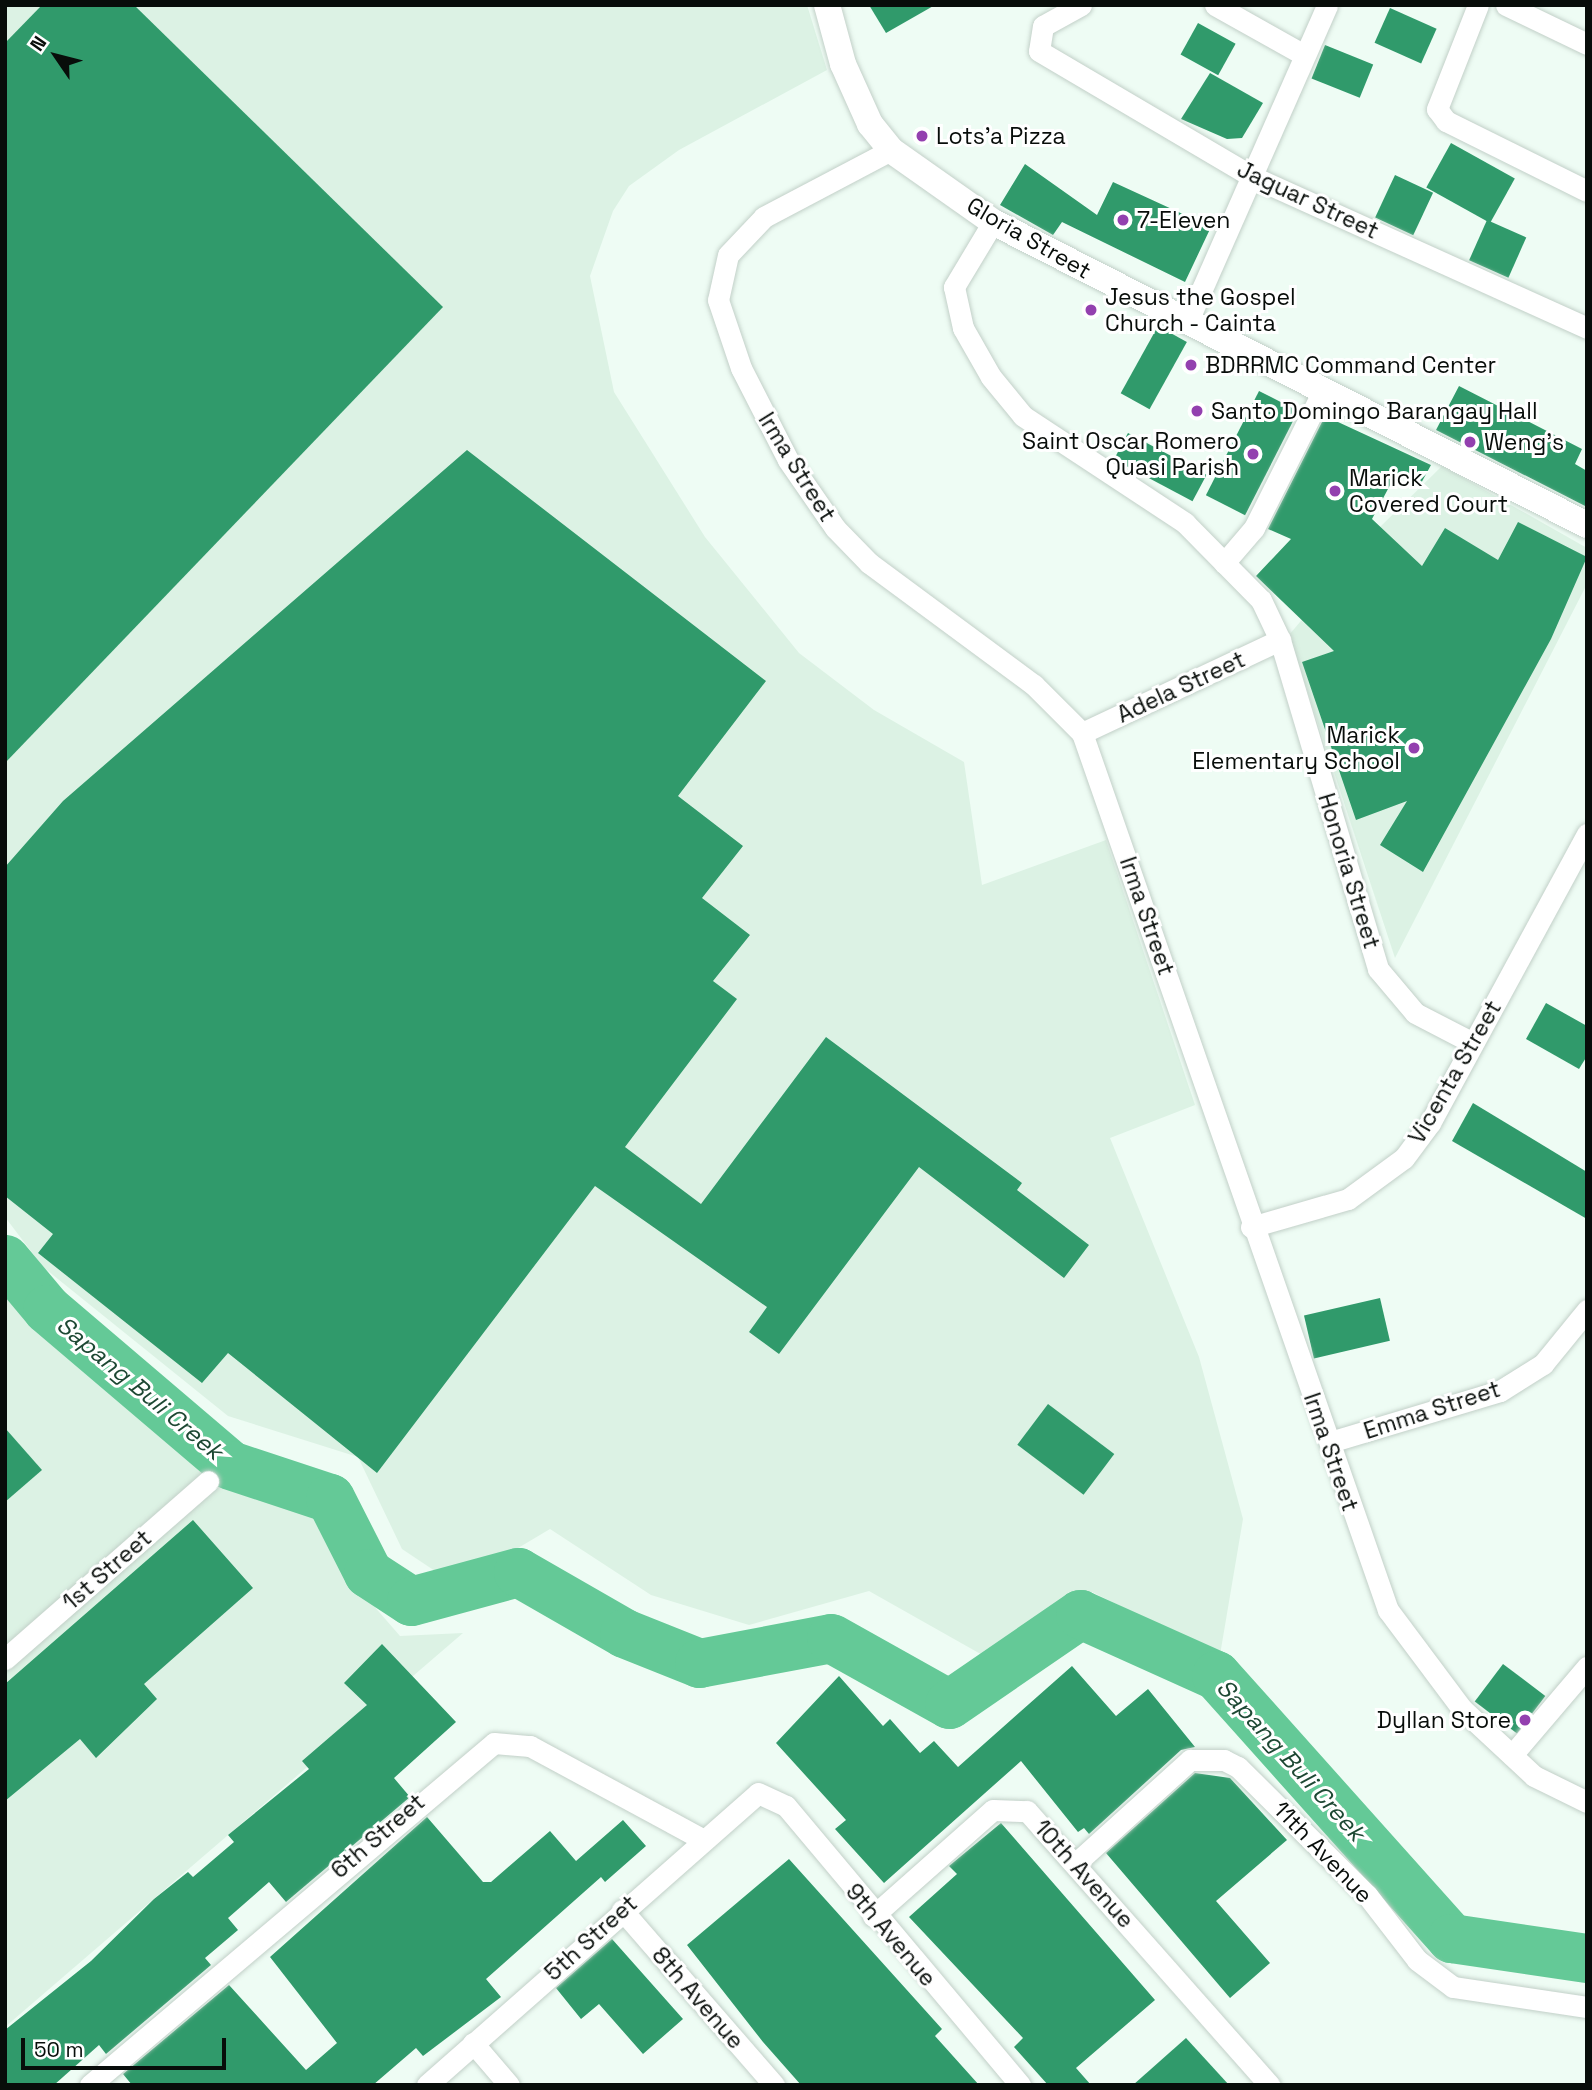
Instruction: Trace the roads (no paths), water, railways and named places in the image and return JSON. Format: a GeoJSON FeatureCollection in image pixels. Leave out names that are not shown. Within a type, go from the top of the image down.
{"type":"FeatureCollection","features":[{"type":"Feature","properties":{"kind":"street","name":"Gloria Street"},"geometry":{"type":"LineString","coordinates":[[827,5],[842,64],[870,124],[891,150],[993,222],[1587,525]]}},
{"type":"Feature","properties":{"kind":"street","name":"Jaguar Street"},"geometry":{"type":"LineString","coordinates":[[1081,5],[1043,26],[1036,39],[1039,51],[1253,177],[1587,328]]}},
{"type":"Feature","properties":{"kind":"street"},"geometry":{"type":"LineString","coordinates":[[1215,5],[1304,55]]}},
{"type":"Feature","properties":{"kind":"street"},"geometry":{"type":"LineString","coordinates":[[1187,323],[1327,5]]}},
{"type":"Feature","properties":{"kind":"street"},"geometry":{"type":"LineString","coordinates":[[1478,5],[1437,109],[1446,121],[1587,191]]}},
{"type":"Feature","properties":{"kind":"street"},"geometry":{"type":"LineString","coordinates":[[1506,5],[1587,44]]}},
{"type":"Feature","properties":{"kind":"street","name":"Irma Street"},"geometry":{"type":"LineString","coordinates":[[891,150],[743,234],[720,284],[722,320],[788,460],[835,528],[869,563],[1034,685],[1082,733],[1251,1227],[1388,1609],[1462,1709],[1534,1776],[1587,1802]]}},
{"type":"Feature","properties":{"kind":"street","name":"Honoria Street"},"geometry":{"type":"LineString","coordinates":[[993,222],[954,287],[963,328],[992,377],[1023,416],[1185,523],[1261,600],[1280,640],[1378,969],[1415,1013],[1473,1044]]}},
{"type":"Feature","properties":{"kind":"street"},"geometry":{"type":"LineString","coordinates":[[1224,563],[1254,528],[1323,391]]}},
{"type":"Feature","properties":{"kind":"street","name":"Adela Street"},"geometry":{"type":"LineString","coordinates":[[1082,733],[1280,640]]}},
{"type":"Feature","properties":{"kind":"street","name":"Vicenta Street"},"geometry":{"type":"LineString","coordinates":[[1251,1227],[1348,1199],[1380,1182],[1430,1123],[1585,843]]}},
{"type":"Feature","properties":{"kind":"street","name":"Emma Street"},"geometry":{"type":"LineString","coordinates":[[1330,1442],[1500,1391],[1543,1364],[1587,1310]]}},
{"type":"Feature","properties":{"kind":"street","name":"1st Street"},"geometry":{"type":"LineString","coordinates":[[5,1659],[208,1481]]}},
{"type":"Feature","properties":{"kind":"street"},"geometry":{"type":"LineString","coordinates":[[1512,1755],[1587,1667]]}},
{"type":"Feature","properties":{"kind":"street","name":"6th Street"},"geometry":{"type":"LineString","coordinates":[[90,2085],[487,1746],[530,1746],[702,1839]]}},
{"type":"Feature","properties":{"kind":"street","name":"11th Avenue"},"geometry":{"type":"LineString","coordinates":[[1076,1863],[1190,1760],[1224,1760],[1238,1767],[1367,1895],[1417,1960],[1452,1987],[1587,2007]]}},
{"type":"Feature","properties":{"kind":"street","name":"5th Street"},"geometry":{"type":"LineString","coordinates":[[427,2085],[702,1839],[758,1793]]}},
{"type":"Feature","properties":{"kind":"street","name":"9th Avenue"},"geometry":{"type":"LineString","coordinates":[[758,1793],[786,1806],[873,1916],[1020,2085]]}},
{"type":"Feature","properties":{"kind":"street","name":"10th Avenue"},"geometry":{"type":"LineString","coordinates":[[873,1916],[982,1818],[1004,1806],[1027,1811],[1076,1863],[1269,2085]]}},
{"type":"Feature","properties":{"kind":"street","name":"8th Avenue"},"geometry":{"type":"LineString","coordinates":[[622,1910],[774,2085]]}},
{"type":"Feature","properties":{"kind":"street"},"geometry":{"type":"LineString","coordinates":[[473,2043],[509,2085]]}},
{"type":"Feature","properties":{"kind":"waterway","name":"Sapang Buli Creek"},"geometry":{"type":"LineString","coordinates":[[5,1259],[47,1309],[230,1465],[330,1498],[368,1573],[411,1601],[518,1572],[624,1633],[699,1663],[831,1638],[949,1704],[1080,1614],[1216,1675],[1451,1938],[1587,1958]]}},
{"type":"Feature","properties":{"kind":"place","name":"Lots'a Pizza"},"geometry":{"type":"Point","coordinates":[922,136]}},
{"type":"Feature","properties":{"kind":"place","name":"7-Eleven"},"geometry":{"type":"Point","coordinates":[1123,220]}},
{"type":"Feature","properties":{"kind":"place","name":"Jesus the Gospel Church - Cainta"},"geometry":{"type":"Point","coordinates":[1091,310]}},
{"type":"Feature","properties":{"kind":"place","name":"BDRRMC Command Center"},"geometry":{"type":"Point","coordinates":[1191,365]}},
{"type":"Feature","properties":{"kind":"place","name":"Santo Domingo Barangay Hall"},"geometry":{"type":"Point","coordinates":[1197,411]}},
{"type":"Feature","properties":{"kind":"place","name":"Weng's"},"geometry":{"type":"Point","coordinates":[1470,442]}},
{"type":"Feature","properties":{"kind":"place","name":"Saint Oscar Romero Quasi Parish"},"geometry":{"type":"Point","coordinates":[1253,454]}},
{"type":"Feature","properties":{"kind":"place","name":"Marick Covered Court"},"geometry":{"type":"Point","coordinates":[1335,491]}},
{"type":"Feature","properties":{"kind":"place","name":"Marick Elementary School"},"geometry":{"type":"Point","coordinates":[1414,748]}},
{"type":"Feature","properties":{"kind":"place","name":"Dyllan Store"},"geometry":{"type":"Point","coordinates":[1525,1720]}}]}
